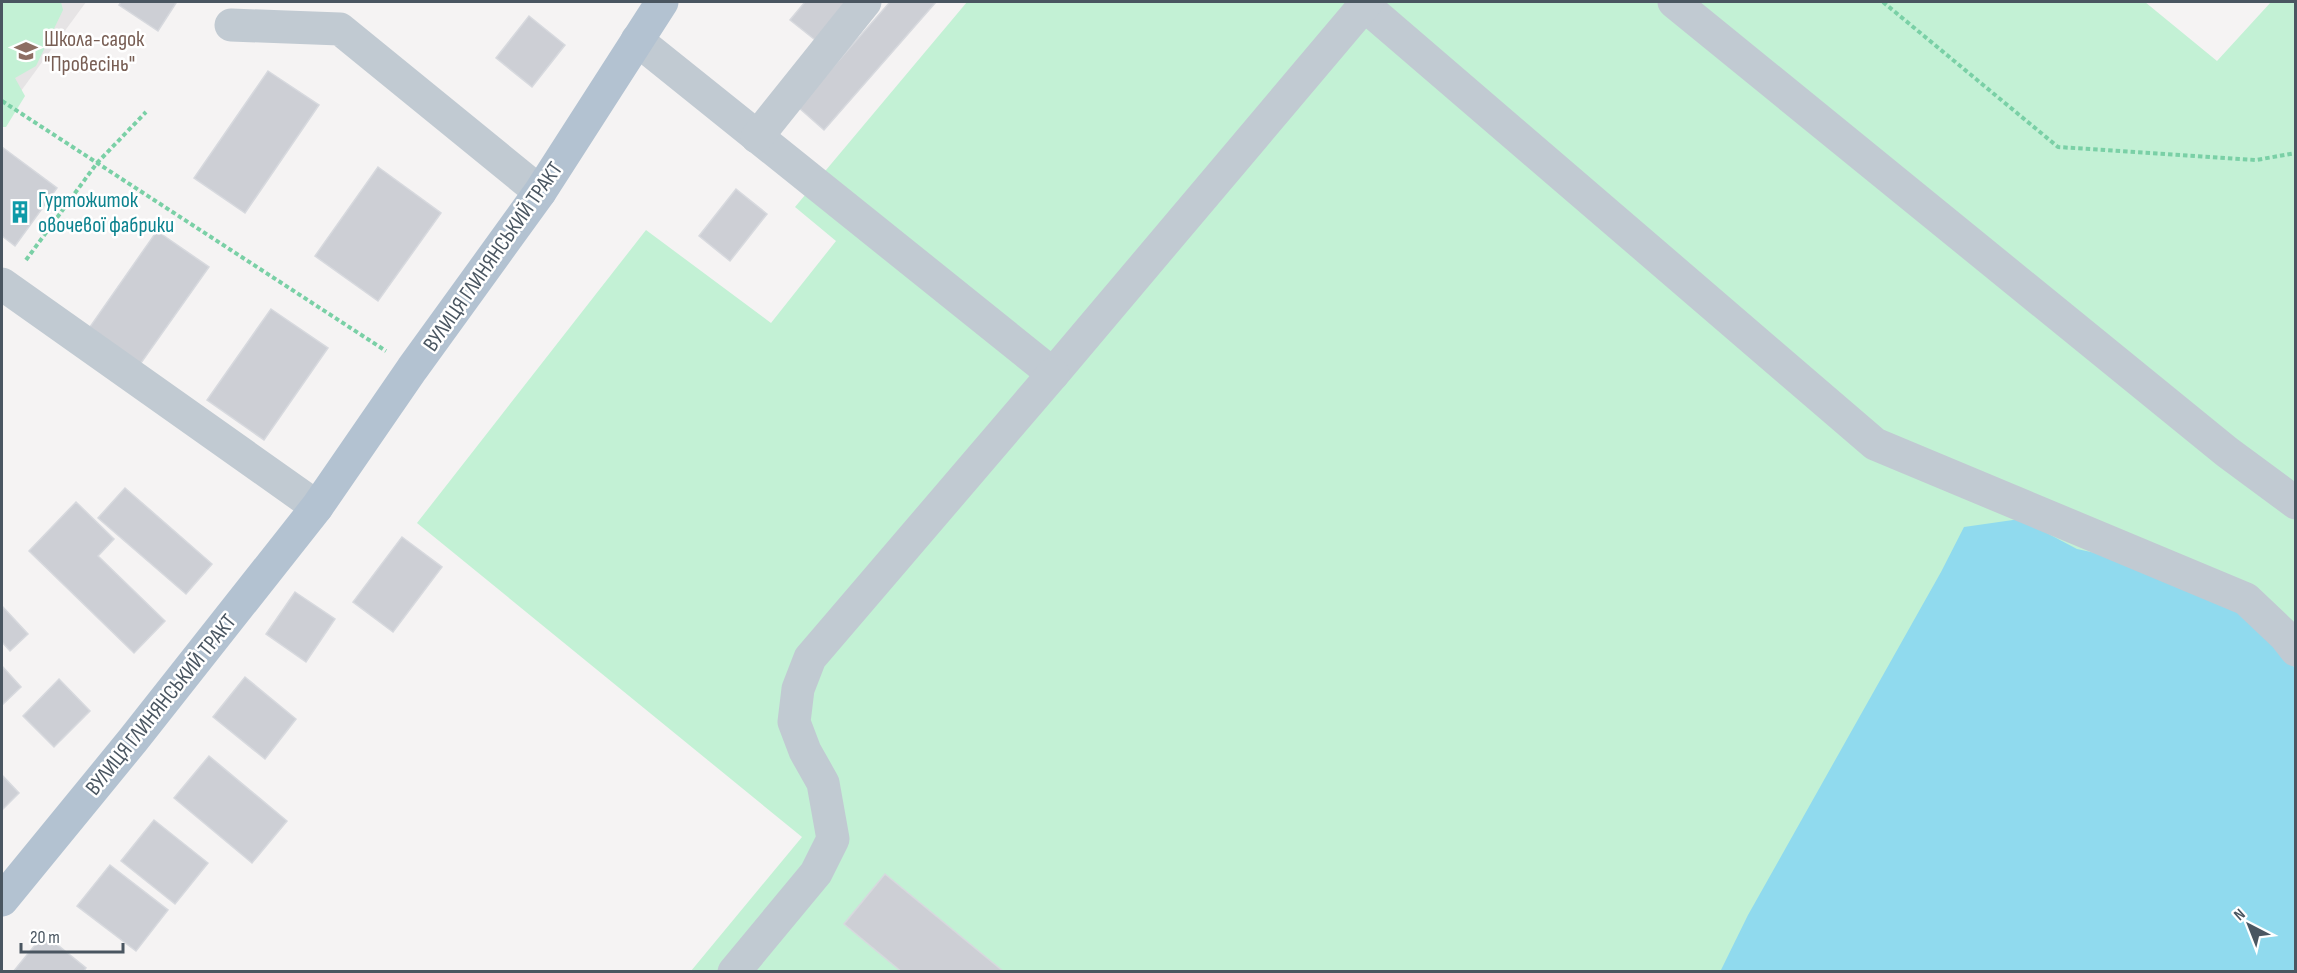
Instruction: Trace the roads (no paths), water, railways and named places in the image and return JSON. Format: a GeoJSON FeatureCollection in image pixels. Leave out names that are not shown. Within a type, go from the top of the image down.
{"type":"FeatureCollection","features":[{"type":"Feature","properties":{"kind":"main road","name":"ВУЛИЦЯ ГЛИНЯНСЬКИЙ ТРАКТ"},"geometry":{"type":"LineString","coordinates":[[2,900],[133,740],[317,507],[412,369],[540,192],[663,2]]}},
{"type":"Feature","properties":{"kind":"street"},"geometry":{"type":"LineString","coordinates":[[757,137],[865,2]]}},
{"type":"Feature","properties":{"kind":"street"},"geometry":{"type":"LineString","coordinates":[[1674,2],[2218,444],[2295,503]]}},
{"type":"Feature","properties":{"kind":"street"},"geometry":{"type":"LineString","coordinates":[[734,972],[816,873],[833,839],[823,783],[805,751],[794,722],[798,689],[810,658],[1366,3],[1875,444],[2246,599],[2285,636],[2295,650]]}},
{"type":"Feature","properties":{"kind":"street"},"geometry":{"type":"LineString","coordinates":[[231,25],[340,28],[540,192]]}},
{"type":"Feature","properties":{"kind":"street"},"geometry":{"type":"LineString","coordinates":[[637,40],[1053,374]]}},
{"type":"Feature","properties":{"kind":"street"},"geometry":{"type":"LineString","coordinates":[[4,286],[317,507]]}},
{"type":"Feature","properties":{"kind":"water"},"geometry":{"type":"Polygon","coordinates":[[[2020,519],[2077,549],[2169,569],[2245,606],[2292,662],[2296,673],[2295,971],[1720,972],[1748,915],[1964,527],[2020,519]]]}},
{"type":"Feature","properties":{"kind":"place","name":"Школа-садок \"Провесінь\""},"geometry":{"type":"Point","coordinates":[26,51]}},
{"type":"Feature","properties":{"kind":"place","name":"Гуртожиток овочевої фабрики"},"geometry":{"type":"Point","coordinates":[20,212]}}]}
